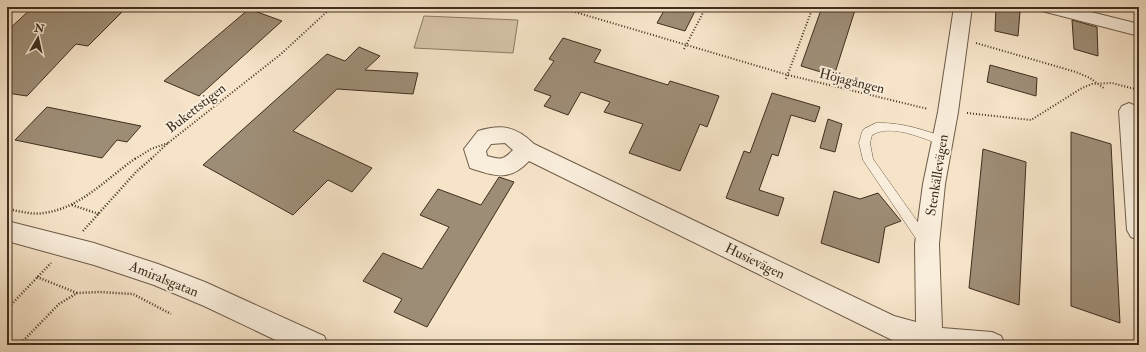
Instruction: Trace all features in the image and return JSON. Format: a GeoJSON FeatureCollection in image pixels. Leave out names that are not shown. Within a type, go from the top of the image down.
{"type":"FeatureCollection","features":[{"type":"Feature","properties":{"kind":"street","name":"Stenkällevägen"},"geometry":{"type":"LineString","coordinates":[[929,342],[927,244],[934,184],[948,112],[963,7]]}},
{"type":"Feature","properties":{"kind":"street"},"geometry":{"type":"LineString","coordinates":[[1048,7],[1139,30]]}},
{"type":"Feature","properties":{"kind":"street"},"geometry":{"type":"LineString","coordinates":[[1129,111],[1139,230]]}},
{"type":"Feature","properties":{"kind":"street","name":"Husievägen"},"geometry":{"type":"LineString","coordinates":[[526,150],[890,327],[929,342],[992,345]]}},
{"type":"Feature","properties":{"kind":"street","name":"Amiralsgatan"},"geometry":{"type":"LineString","coordinates":[[7,231],[63,244],[129,265],[180,284],[315,345]]}},
{"type":"Feature","properties":{"kind":"lane"},"geometry":{"type":"LineString","coordinates":[[927,244],[868,160],[864,151],[864,139],[867,132],[874,128],[886,126],[900,127],[943,141]]}},
{"type":"Feature","properties":{"kind":"path","name":"Bukettstigen"},"geometry":{"type":"LineString","coordinates":[[80,233],[136,172],[168,143],[281,54],[332,7]]}},
{"type":"Feature","properties":{"kind":"path","name":"Höjagången"},"geometry":{"type":"LineString","coordinates":[[558,7],[788,75],[926,109],[1031,120],[1042,115],[1082,88],[1098,83],[1112,84],[1139,90]]}},
{"type":"Feature","properties":{"kind":"path"},"geometry":{"type":"LineString","coordinates":[[684,49],[706,7]]}},
{"type":"Feature","properties":{"kind":"path"},"geometry":{"type":"LineString","coordinates":[[786,79],[813,7]]}},
{"type":"Feature","properties":{"kind":"path"},"geometry":{"type":"LineString","coordinates":[[959,38],[1076,72],[1098,83],[1105,89]]}},
{"type":"Feature","properties":{"kind":"path"},"geometry":{"type":"LineString","coordinates":[[7,209],[43,213],[57,211],[72,205],[143,153],[168,143]]}},
{"type":"Feature","properties":{"kind":"path"},"geometry":{"type":"LineString","coordinates":[[72,205],[98,214]]}},
{"type":"Feature","properties":{"kind":"path"},"geometry":{"type":"LineString","coordinates":[[7,309],[54,260]]}},
{"type":"Feature","properties":{"kind":"path"},"geometry":{"type":"LineString","coordinates":[[37,277],[77,294]]}},
{"type":"Feature","properties":{"kind":"path"},"geometry":{"type":"LineString","coordinates":[[19,345],[59,304],[77,294],[99,292],[133,294],[171,314]]}},
{"type":"Feature","properties":{"kind":"shaded area"},"geometry":{"type":"Polygon","coordinates":[[[424,16],[518,20],[513,53],[414,48],[424,16]]]}},
{"type":"Feature","properties":{"kind":"building"},"geometry":{"type":"Polygon","coordinates":[[[33,7],[127,7],[88,46],[76,44],[27,96],[7,93],[7,31],[33,7]]]}},
{"type":"Feature","properties":{"kind":"building"},"geometry":{"type":"Polygon","coordinates":[[[666,7],[697,7],[685,31],[657,23],[666,7]]]}},
{"type":"Feature","properties":{"kind":"building"},"geometry":{"type":"Polygon","coordinates":[[[822,7],[856,7],[834,76],[801,66],[822,7]]]}},
{"type":"Feature","properties":{"kind":"building"},"geometry":{"type":"Polygon","coordinates":[[[996,7],[1020,12],[1018,36],[995,31],[996,7]]]}},
{"type":"Feature","properties":{"kind":"building"},"geometry":{"type":"Polygon","coordinates":[[[249,9],[282,21],[199,96],[164,81],[249,9]]]}},
{"type":"Feature","properties":{"kind":"building"},"geometry":{"type":"Polygon","coordinates":[[[1072,20],[1097,27],[1098,56],[1074,49],[1072,20]]]}},
{"type":"Feature","properties":{"kind":"building"},"geometry":{"type":"Polygon","coordinates":[[[563,38],[601,50],[594,62],[668,85],[670,81],[719,96],[707,127],[700,124],[680,171],[629,153],[643,124],[604,112],[610,102],[581,92],[568,115],[544,106],[551,96],[534,90],[554,61],[549,59],[563,38]]]}},
{"type":"Feature","properties":{"kind":"building"},"geometry":{"type":"Polygon","coordinates":[[[359,47],[380,56],[365,70],[418,73],[413,94],[337,89],[293,131],[372,168],[352,192],[328,180],[293,215],[203,165],[327,54],[345,61],[359,47]]]}},
{"type":"Feature","properties":{"kind":"building"},"geometry":{"type":"Polygon","coordinates":[[[990,65],[1037,78],[1036,96],[987,82],[990,65]]]}},
{"type":"Feature","properties":{"kind":"building"},"geometry":{"type":"Polygon","coordinates":[[[772,93],[820,107],[815,122],[791,115],[778,156],[772,154],[759,190],[784,198],[778,216],[726,198],[744,151],[750,153],[772,93]]]}},
{"type":"Feature","properties":{"kind":"building"},"geometry":{"type":"Polygon","coordinates":[[[47,107],[141,126],[127,142],[117,140],[102,158],[15,140],[47,107]]]}},
{"type":"Feature","properties":{"kind":"building"},"geometry":{"type":"Polygon","coordinates":[[[828,119],[842,124],[835,152],[820,148],[828,119]]]}},
{"type":"Feature","properties":{"kind":"building"},"geometry":{"type":"Polygon","coordinates":[[[1071,132],[1111,144],[1120,323],[1071,306],[1071,132]]]}},
{"type":"Feature","properties":{"kind":"building"},"geometry":{"type":"Polygon","coordinates":[[[983,149],[1026,162],[1019,305],[969,288],[983,149]]]}},
{"type":"Feature","properties":{"kind":"building"},"geometry":{"type":"Polygon","coordinates":[[[499,177],[514,182],[427,327],[394,312],[402,299],[363,281],[383,253],[422,269],[449,227],[420,215],[438,189],[481,205],[499,177]]]}},
{"type":"Feature","properties":{"kind":"building"},"geometry":{"type":"Polygon","coordinates":[[[834,191],[860,199],[878,193],[901,221],[885,227],[879,263],[821,243],[834,191]]]}}]}
